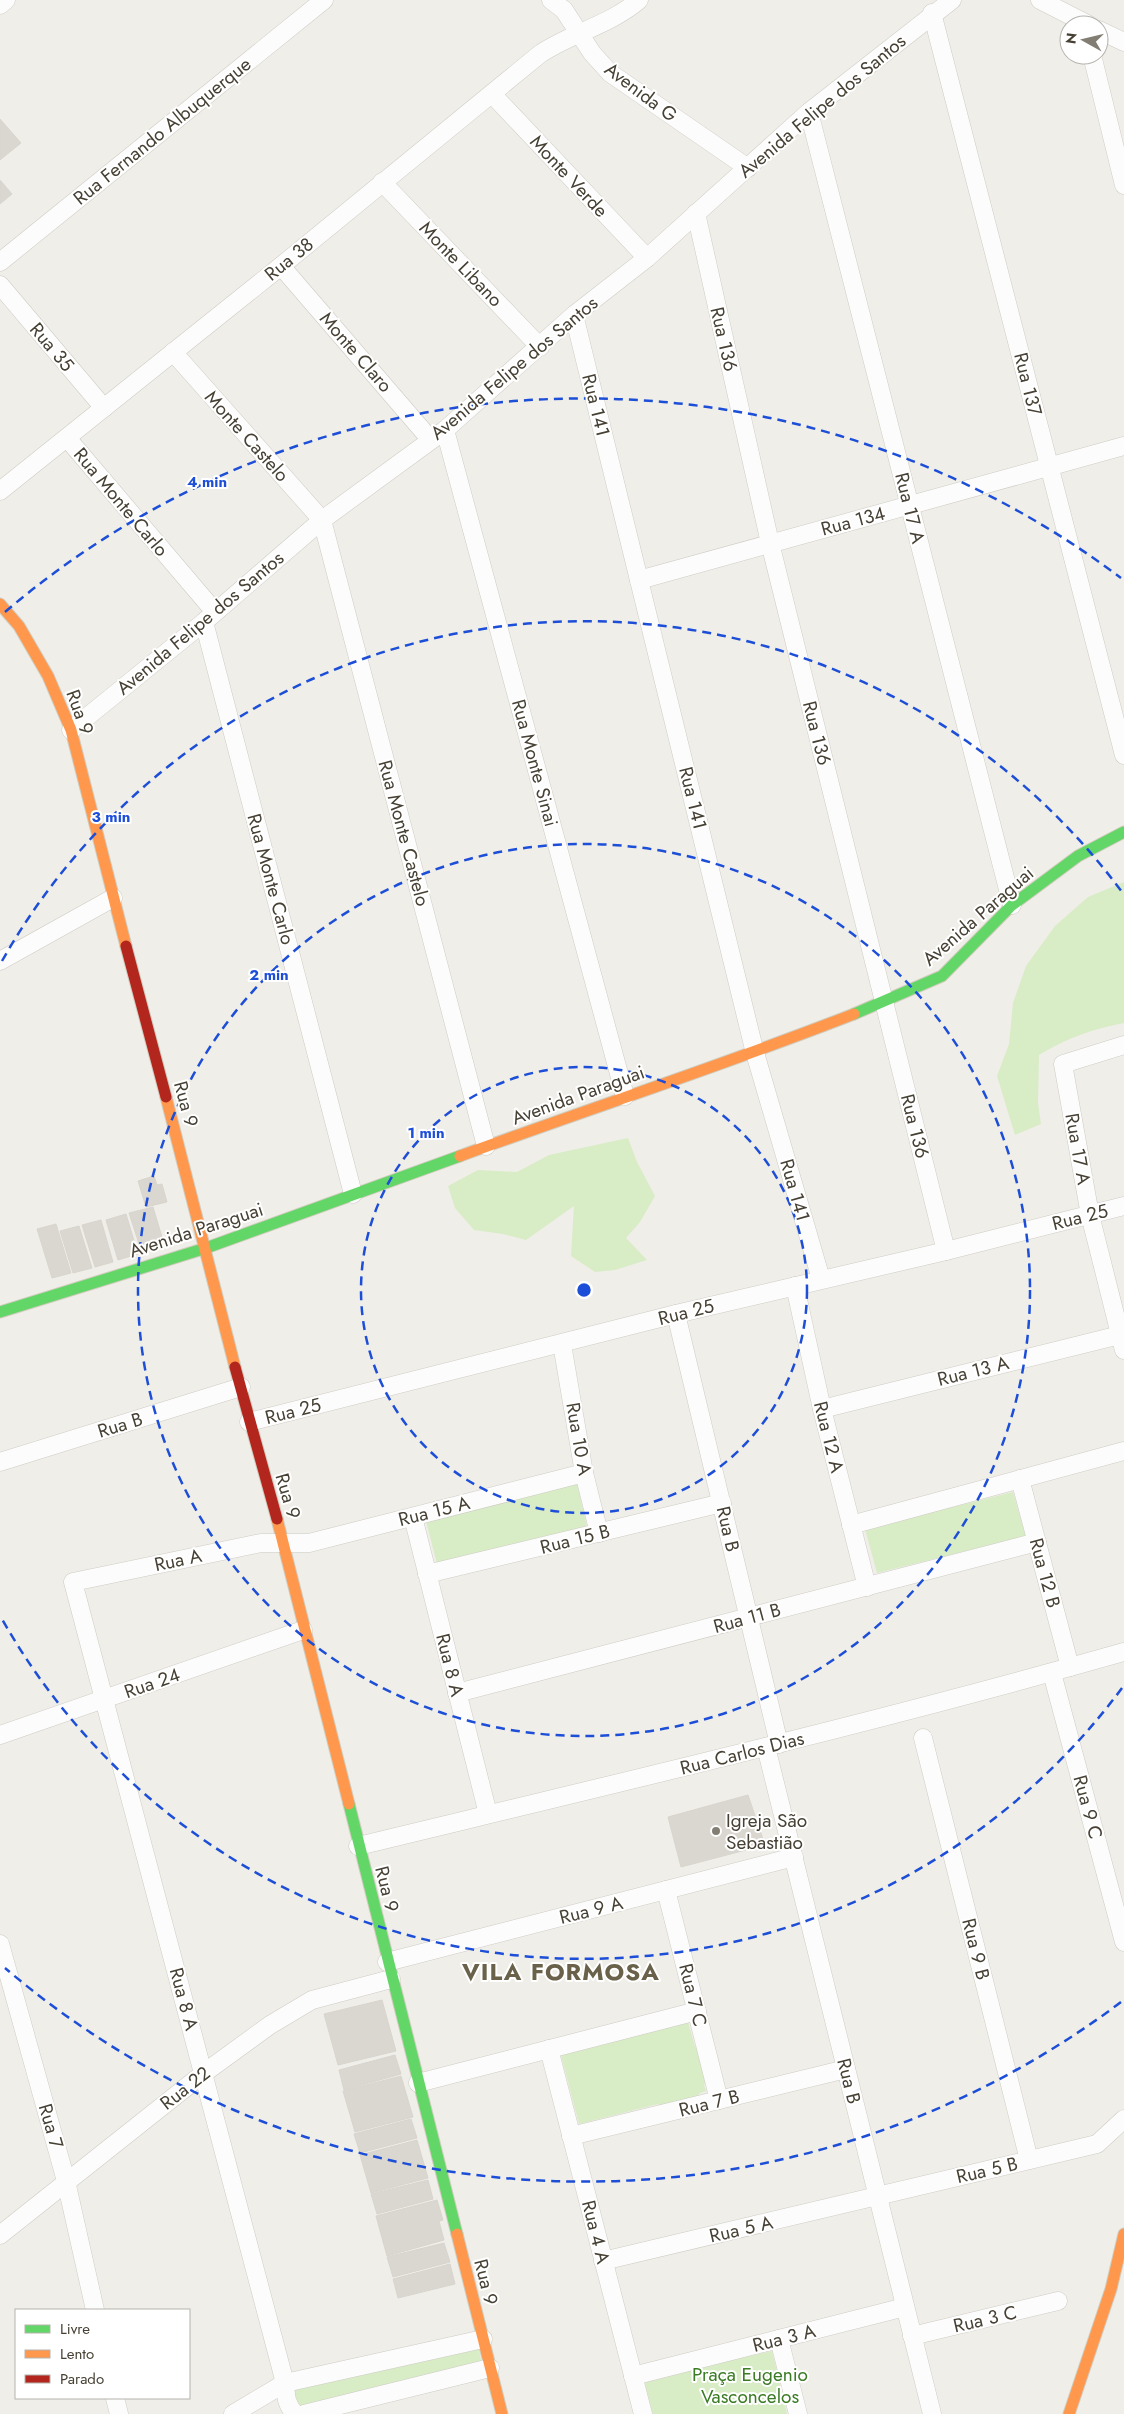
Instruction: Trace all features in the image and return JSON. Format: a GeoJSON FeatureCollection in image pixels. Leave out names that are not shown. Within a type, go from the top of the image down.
{"type":"FeatureCollection","features":[{"type":"Feature","properties":{"kind":"street"},"geometry":{"type":"LineString","coordinates":[[0,5],[6,0]]}},
{"type":"Feature","properties":{"kind":"street","name":"Rua Fernando Albuquerque"},"geometry":{"type":"LineString","coordinates":[[0,262],[324,0]]}},
{"type":"Feature","properties":{"kind":"street","name":"Avenida G"},"geometry":{"type":"LineString","coordinates":[[551,0],[564,10],[592,53],[610,73],[748,168]]}},
{"type":"Feature","properties":{"kind":"street","name":"Rua 38"},"geometry":{"type":"LineString","coordinates":[[0,491],[281,266],[540,54],[557,42],[609,20],[638,0]]}},
{"type":"Feature","properties":{"kind":"street","name":"Avenida Felipe dos Santos"},"geometry":{"type":"LineString","coordinates":[[71,730],[210,617],[322,520],[430,439],[445,430],[574,315],[647,258],[809,112],[932,13],[952,0]]}},
{"type":"Feature","properties":{"kind":"street"},"geometry":{"type":"LineString","coordinates":[[1040,0],[1068,15]]}},
{"type":"Feature","properties":{"kind":"street","name":"Rua 137"},"geometry":{"type":"LineString","coordinates":[[932,13],[1124,755]]}},
{"type":"Feature","properties":{"kind":"street"},"geometry":{"type":"LineString","coordinates":[[1109,35],[1124,42]]}},
{"type":"Feature","properties":{"kind":"street"},"geometry":{"type":"LineString","coordinates":[[1094,65],[1124,185]]}},
{"type":"Feature","properties":{"kind":"street","name":"Monte Verde"},"geometry":{"type":"LineString","coordinates":[[492,94],[647,258]]}},
{"type":"Feature","properties":{"kind":"street","name":"Rua 17 A"},"geometry":{"type":"LineString","coordinates":[[809,112],[1012,905]]}},
{"type":"Feature","properties":{"kind":"street","name":"Monte Libano"},"geometry":{"type":"LineString","coordinates":[[382,182],[540,347]]}},
{"type":"Feature","properties":{"kind":"street","name":"Rua 136"},"geometry":{"type":"LineString","coordinates":[[696,213],[770,543],[946,1251]]}},
{"type":"Feature","properties":{"kind":"street","name":"Monte Claro"},"geometry":{"type":"LineString","coordinates":[[281,266],[430,439]]}},
{"type":"Feature","properties":{"kind":"street","name":"Rua 35"},"geometry":{"type":"LineString","coordinates":[[0,285],[104,408]]}},
{"type":"Feature","properties":{"kind":"street","name":"Rua 141"},"geometry":{"type":"LineString","coordinates":[[574,315],[755,1053],[821,1279]]}},
{"type":"Feature","properties":{"kind":"street","name":"Monte Castelo"},"geometry":{"type":"LineString","coordinates":[[173,352],[322,520]]}},
{"type":"Feature","properties":{"kind":"street","name":"Rua Monte Sinai"},"geometry":{"type":"LineString","coordinates":[[445,430],[625,1096]]}},
{"type":"Feature","properties":{"kind":"street","name":"Rua Monte Carlo"},"geometry":{"type":"LineString","coordinates":[[67,438],[210,617],[354,1194]]}},
{"type":"Feature","properties":{"kind":"street","name":"Rua 134"},"geometry":{"type":"LineString","coordinates":[[639,580],[1124,446]]}},
{"type":"Feature","properties":{"kind":"street","name":"Rua Monte Castelo"},"geometry":{"type":"LineString","coordinates":[[322,520],[486,1146]]}},
{"type":"Feature","properties":{"kind":"street","name":"Rua 9"},"geometry":{"type":"LineString","coordinates":[[0,604],[19,626],[48,676],[71,730],[113,898],[206,1248],[249,1422],[283,1542],[303,1630],[502,2414]]}},
{"type":"Feature","properties":{"kind":"street","name":"Avenida Paraguai"},"geometry":{"type":"LineString","coordinates":[[0,1312],[206,1248],[625,1096],[755,1053],[884,1002],[942,976],[1012,905],[1078,856],[1124,832]]}},
{"type":"Feature","properties":{"kind":"street"},"geometry":{"type":"LineString","coordinates":[[0,960],[113,898]]}},
{"type":"Feature","properties":{"kind":"street","name":"Rua 17 A"},"geometry":{"type":"LineString","coordinates":[[1123,1339],[1090,1214],[1063,1064],[1124,1045]]}},
{"type":"Feature","properties":{"kind":"street","name":"Rua 25"},"geometry":{"type":"LineString","coordinates":[[249,1422],[676,1314],[946,1251],[1124,1206]]}},
{"type":"Feature","properties":{"kind":"street","name":"Rua 12 A"},"geometry":{"type":"LineString","coordinates":[[795,1286],[822,1409],[866,1587]]}},
{"type":"Feature","properties":{"kind":"street","name":"Rua B"},"geometry":{"type":"LineString","coordinates":[[676,1314],[749,1618],[794,1857],[932,2414]]}},
{"type":"Feature","properties":{"kind":"street","name":"Rua 13 A"},"geometry":{"type":"LineString","coordinates":[[822,1409],[1123,1339]]}},
{"type":"Feature","properties":{"kind":"street","name":"Rua 10 A"},"geometry":{"type":"LineString","coordinates":[[562,1344],[584,1473],[599,1533]]}},
{"type":"Feature","properties":{"kind":"street","name":"Rua B"},"geometry":{"type":"LineString","coordinates":[[0,1462],[241,1387]]}},
{"type":"Feature","properties":{"kind":"street"},"geometry":{"type":"LineString","coordinates":[[851,1525],[1124,1451]]}},
{"type":"Feature","properties":{"kind":"street","name":"Rua 15 A"},"geometry":{"type":"LineString","coordinates":[[283,1542],[309,1543],[584,1473]]}},
{"type":"Feature","properties":{"kind":"street","name":"Rua 12 B"},"geometry":{"type":"LineString","coordinates":[[1020,1479],[1070,1667]]}},
{"type":"Feature","properties":{"kind":"street","name":"Rua 15 B"},"geometry":{"type":"LineString","coordinates":[[427,1574],[722,1503]]}},
{"type":"Feature","properties":{"kind":"street","name":"Rua 8 A"},"geometry":{"type":"LineString","coordinates":[[412,1517],[488,1814]]}},
{"type":"Feature","properties":{"kind":"street","name":"Rua A"},"geometry":{"type":"LineString","coordinates":[[73,1582],[261,1543],[283,1542]]}},
{"type":"Feature","properties":{"kind":"street","name":"Rua 11 B"},"geometry":{"type":"LineString","coordinates":[[458,1694],[1037,1542]]}},
{"type":"Feature","properties":{"kind":"street","name":"Rua 8 A"},"geometry":{"type":"LineString","coordinates":[[73,1582],[204,2072],[285,2383],[288,2405],[295,2414]]}},
{"type":"Feature","properties":{"kind":"street","name":"Rua 24"},"geometry":{"type":"LineString","coordinates":[[0,1735],[303,1630]]}},
{"type":"Feature","properties":{"kind":"street","name":"Rua Carlos Dias"},"geometry":{"type":"LineString","coordinates":[[358,1846],[773,1746],[1052,1673],[1124,1652]]}},
{"type":"Feature","properties":{"kind":"street","name":"Rua 9 C"},"geometry":{"type":"LineString","coordinates":[[1052,1673],[1124,1942]]}},
{"type":"Feature","properties":{"kind":"street","name":"Rua 9 B"},"geometry":{"type":"LineString","coordinates":[[923,1738],[1028,2160]]}},
{"type":"Feature","properties":{"kind":"street","name":"Rua 9 A"},"geometry":{"type":"LineString","coordinates":[[389,1970],[666,1890],[794,1857]]}},
{"type":"Feature","properties":{"kind":"street","name":"Rua 7 C"},"geometry":{"type":"LineString","coordinates":[[666,1890],[719,2100]]}},
{"type":"Feature","properties":{"kind":"street","name":"Rua 7"},"geometry":{"type":"LineString","coordinates":[[0,1944],[66,2181],[95,2309]]}},
{"type":"Feature","properties":{"kind":"street","name":"Rua 22"},"geometry":{"type":"LineString","coordinates":[[0,2235],[204,2072],[270,2025],[312,2000],[389,1970]]}},
{"type":"Feature","properties":{"kind":"street"},"geometry":{"type":"LineString","coordinates":[[418,2083],[697,2011]]}},
{"type":"Feature","properties":{"kind":"street","name":"Rua 4 A"},"geometry":{"type":"LineString","coordinates":[[549,2049],[643,2414]]}},
{"type":"Feature","properties":{"kind":"street","name":"Rua 7 B"},"geometry":{"type":"LineString","coordinates":[[571,2136],[846,2069]]}},
{"type":"Feature","properties":{"kind":"street","name":"Rua 5 B"},"geometry":{"type":"LineString","coordinates":[[878,2196],[1097,2144],[1124,2119]]}},
{"type":"Feature","properties":{"kind":"street","name":"Rua 5 A"},"geometry":{"type":"LineString","coordinates":[[604,2261],[878,2196]]}},
{"type":"Feature","properties":{"kind":"street"},"geometry":{"type":"LineString","coordinates":[[1069,2414],[1111,2289],[1124,2234]]}},
{"type":"Feature","properties":{"kind":"street","name":"Rua 3 C"},"geometry":{"type":"LineString","coordinates":[[912,2336],[1058,2302]]}},
{"type":"Feature","properties":{"kind":"street","name":"Rua 3 A"},"geometry":{"type":"LineString","coordinates":[[633,2376],[905,2307]]}},
{"type":"Feature","properties":{"kind":"street"},"geometry":{"type":"LineString","coordinates":[[233,2414],[285,2383],[483,2339]]}},
{"type":"Feature","properties":{"kind":"street"},"geometry":{"type":"LineString","coordinates":[[779,2339],[798,2414]]}},
{"type":"Feature","properties":{"kind":"street"},"geometry":{"type":"LineString","coordinates":[[304,2414],[490,2368]]}},
{"type":"Feature","properties":{"kind":"street"},"geometry":{"type":"LineString","coordinates":[[115,2399],[119,2414]]}},
{"type":"Feature","properties":{"kind":"green space"},"geometry":{"type":"Polygon","coordinates":[[[1124,882],[1124,1023],[1080,1035],[1039,1055],[1038,1103],[1041,1124],[1015,1135],[997,1076],[1009,1044],[1013,1003],[1026,966],[1055,926],[1088,897],[1124,882]]]}},
{"type":"Feature","properties":{"kind":"green space"},"geometry":{"type":"Polygon","coordinates":[[[628,1138],[637,1162],[655,1196],[640,1222],[626,1238],[647,1260],[615,1270],[595,1272],[571,1256],[574,1206],[526,1240],[503,1234],[474,1230],[455,1208],[448,1186],[478,1170],[517,1172],[549,1155],[628,1138]]]}},
{"type":"Feature","properties":{"kind":"green space"},"geometry":{"type":"Polygon","coordinates":[[[577,1483],[587,1527],[437,1564],[426,1521],[577,1483]]]}},
{"type":"Feature","properties":{"kind":"green space"},"geometry":{"type":"Polygon","coordinates":[[[1013,1492],[1026,1536],[877,1573],[865,1529],[1013,1492]]]}},
{"type":"Feature","properties":{"kind":"green space"},"geometry":{"type":"Polygon","coordinates":[[[688,2022],[695,2047],[702,2048],[707,2080],[704,2085],[706,2091],[700,2093],[697,2097],[659,2108],[658,2104],[579,2124],[561,2055],[688,2022]]]}},
{"type":"Feature","properties":{"kind":"green space"},"geometry":{"type":"Polygon","coordinates":[[[478,2344],[482,2366],[298,2410],[289,2402],[293,2388],[478,2344]]]}},
{"type":"Feature","properties":{"kind":"green space","name":"Praça Eugenio Vasconcelos"},"geometry":{"type":"Polygon","coordinates":[[[772,2351],[787,2414],[653,2414],[644,2380],[772,2351]]]}},
{"type":"Feature","properties":{"kind":"building"},"geometry":{"type":"Polygon","coordinates":[[[0,119],[21,143],[0,160],[0,119]]]}},
{"type":"Feature","properties":{"kind":"building"},"geometry":{"type":"Polygon","coordinates":[[[0,180],[12,194],[0,204],[0,180]]]}},
{"type":"Feature","properties":{"kind":"building"},"geometry":{"type":"Polygon","coordinates":[[[154,1176],[157,1185],[162,1184],[167,1202],[146,1207],[138,1181],[154,1176]]]}},
{"type":"Feature","properties":{"kind":"building"},"geometry":{"type":"Polygon","coordinates":[[[153,1207],[165,1247],[142,1253],[129,1213],[153,1207]]]}},
{"type":"Feature","properties":{"kind":"building"},"geometry":{"type":"Polygon","coordinates":[[[126,1214],[138,1254],[118,1260],[106,1220],[126,1214]]]}},
{"type":"Feature","properties":{"kind":"building"},"geometry":{"type":"Polygon","coordinates":[[[101,1220],[113,1262],[95,1267],[82,1225],[101,1220]]]}},
{"type":"Feature","properties":{"kind":"building"},"geometry":{"type":"Polygon","coordinates":[[[56,1224],[71,1273],[52,1278],[37,1229],[56,1224]]]}},
{"type":"Feature","properties":{"kind":"building"},"geometry":{"type":"Polygon","coordinates":[[[79,1226],[92,1268],[73,1273],[60,1231],[79,1226]]]}},
{"type":"Feature","properties":{"kind":"building","name":"Igreja São Sebastião"},"geometry":{"type":"Polygon","coordinates":[[[748,1795],[765,1845],[681,1867],[668,1817],[748,1795]]]}},
{"type":"Feature","properties":{"kind":"building"},"geometry":{"type":"Polygon","coordinates":[[[382,2000],[396,2051],[338,2065],[324,2014],[382,2000]]]}},
{"type":"Feature","properties":{"kind":"building"},"geometry":{"type":"Polygon","coordinates":[[[395,2055],[401,2074],[344,2090],[339,2070],[395,2055]]]}},
{"type":"Feature","properties":{"kind":"building"},"geometry":{"type":"Polygon","coordinates":[[[401,2076],[413,2117],[355,2132],[343,2091],[401,2076]]]}},
{"type":"Feature","properties":{"kind":"building"},"geometry":{"type":"Polygon","coordinates":[[[411,2119],[417,2138],[360,2153],[354,2134],[411,2119]]]}},
{"type":"Feature","properties":{"kind":"building"},"geometry":{"type":"Polygon","coordinates":[[[417,2140],[428,2178],[371,2193],[360,2155],[417,2140]]]}},
{"type":"Feature","properties":{"kind":"building"},"geometry":{"type":"Polygon","coordinates":[[[428,2180],[433,2199],[377,2214],[371,2194],[428,2180]]]}},
{"type":"Feature","properties":{"kind":"building"},"geometry":{"type":"Polygon","coordinates":[[[437,2200],[443,2220],[439,2221],[444,2240],[387,2256],[376,2216],[437,2200]]]}},
{"type":"Feature","properties":{"kind":"building"},"geometry":{"type":"Polygon","coordinates":[[[444,2243],[450,2262],[393,2277],[387,2257],[444,2243]]]}},
{"type":"Feature","properties":{"kind":"building"},"geometry":{"type":"Polygon","coordinates":[[[450,2264],[455,2284],[398,2298],[393,2279],[450,2264]]]}},
{"type":"Feature","properties":{"kind":"traffic: fast"},"geometry":{"type":"LineString","coordinates":[[854,1014],[942,976],[1012,905],[1078,856],[1124,832]]}},
{"type":"Feature","properties":{"kind":"traffic: fast"},"geometry":{"type":"LineString","coordinates":[[0,1312],[206,1248],[460,1156]]}},
{"type":"Feature","properties":{"kind":"traffic: fast"},"geometry":{"type":"LineString","coordinates":[[349,1804],[457,2234]]}},
{"type":"Feature","properties":{"kind":"traffic: slow"},"geometry":{"type":"LineString","coordinates":[[0,604],[19,626],[48,676],[71,730],[126,946]]}},
{"type":"Feature","properties":{"kind":"traffic: slow"},"geometry":{"type":"LineString","coordinates":[[460,1156],[756,1051],[854,1014]]}},
{"type":"Feature","properties":{"kind":"traffic: slow"},"geometry":{"type":"LineString","coordinates":[[166,1097],[235,1367]]}},
{"type":"Feature","properties":{"kind":"traffic: slow"},"geometry":{"type":"LineString","coordinates":[[277,1519],[349,1804]]}},
{"type":"Feature","properties":{"kind":"traffic: slow"},"geometry":{"type":"LineString","coordinates":[[457,2234],[502,2414]]}},
{"type":"Feature","properties":{"kind":"traffic: slow"},"geometry":{"type":"LineString","coordinates":[[1069,2414],[1111,2289],[1124,2234]]}},
{"type":"Feature","properties":{"kind":"traffic: jam"},"geometry":{"type":"LineString","coordinates":[[126,946],[166,1097]]}},
{"type":"Feature","properties":{"kind":"traffic: jam"},"geometry":{"type":"LineString","coordinates":[[235,1367],[277,1519]]}},
{"type":"Feature","properties":{"kind":"place","name":"Igreja São Sebastião"},"geometry":{"type":"Point","coordinates":[716,1831]}},
{"type":"Feature","properties":{"kind":"district","name":"VILA FORMOSA"},"geometry":{"type":"Point","coordinates":[561,1971]}}]}
